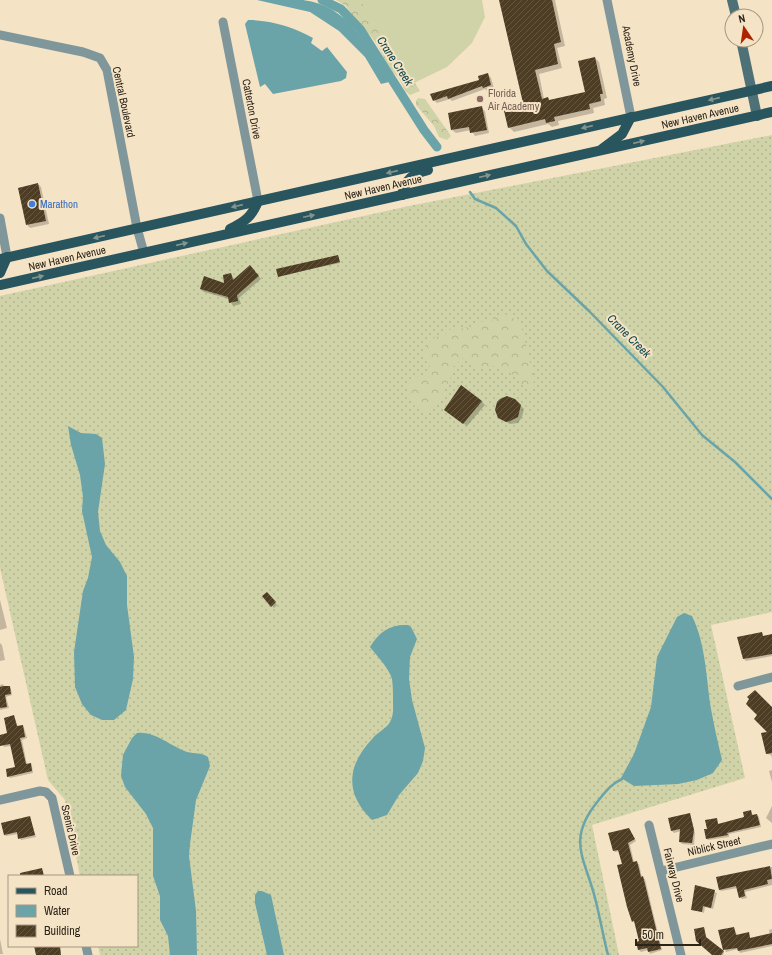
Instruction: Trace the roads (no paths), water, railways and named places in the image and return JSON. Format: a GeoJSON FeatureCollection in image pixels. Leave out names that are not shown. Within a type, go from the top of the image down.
{"type":"FeatureCollection","features":[{"type":"Feature","properties":{"kind":"main road","name":"New Haven Avenue"},"geometry":{"type":"LineString","coordinates":[[4,258],[772,86]]}},
{"type":"Feature","properties":{"kind":"main road","name":"New Haven Avenue"},"geometry":{"type":"LineString","coordinates":[[0,285],[772,112]]}},
{"type":"Feature","properties":{"kind":"main road"},"geometry":{"type":"LineString","coordinates":[[600,151],[622,134],[631,117]]}},
{"type":"Feature","properties":{"kind":"main road"},"geometry":{"type":"LineString","coordinates":[[402,195],[404,185],[416,173],[492,156],[522,142]]}},
{"type":"Feature","properties":{"kind":"main road"},"geometry":{"type":"LineString","coordinates":[[218,236],[247,220],[254,212],[258,201]]}},
{"type":"Feature","properties":{"kind":"main road"},"geometry":{"type":"LineString","coordinates":[[0,273],[4,258]]}},
{"type":"Feature","properties":{"kind":"street","name":"Academy Drive"},"geometry":{"type":"LineString","coordinates":[[607,0],[631,117]]}},
{"type":"Feature","properties":{"kind":"street","name":"Catterton Drive"},"geometry":{"type":"LineString","coordinates":[[223,22],[258,201]]}},
{"type":"Feature","properties":{"kind":"street","name":"Central Boulevard"},"geometry":{"type":"LineString","coordinates":[[0,35],[83,52],[100,58],[107,70],[137,228],[144,253]]}},
{"type":"Feature","properties":{"kind":"street"},"geometry":{"type":"LineString","coordinates":[[743,48],[757,116]]}},
{"type":"Feature","properties":{"kind":"street"},"geometry":{"type":"LineString","coordinates":[[0,218],[4,258]]}},
{"type":"Feature","properties":{"kind":"street"},"geometry":{"type":"LineString","coordinates":[[738,686],[772,677]]}},
{"type":"Feature","properties":{"kind":"street","name":"Scenic Drive"},"geometry":{"type":"LineString","coordinates":[[0,800],[40,791],[46,792],[52,798],[70,875]]}},
{"type":"Feature","properties":{"kind":"street","name":"Fairway Drive"},"geometry":{"type":"LineString","coordinates":[[649,825],[681,955]]}},
{"type":"Feature","properties":{"kind":"street","name":"Niblick Street"},"geometry":{"type":"LineString","coordinates":[[661,871],[772,844]]}},
{"type":"Feature","properties":{"kind":"water"},"geometry":{"type":"Polygon","coordinates":[[[257,0],[303,0],[319,4],[333,10],[345,19],[355,30],[389,82],[381,84],[365,57],[339,31],[310,12],[257,0]]]}},
{"type":"Feature","properties":{"kind":"water"},"geometry":{"type":"Polygon","coordinates":[[[248,20],[265,21],[282,25],[313,38],[311,43],[322,51],[327,47],[347,72],[346,78],[341,81],[273,94],[265,84],[260,87],[245,24],[248,20]]]}},
{"type":"Feature","properties":{"kind":"water"},"geometry":{"type":"Polygon","coordinates":[[[68,426],[81,433],[96,434],[102,438],[105,464],[98,512],[100,531],[106,545],[120,562],[127,576],[127,605],[134,657],[133,679],[126,710],[114,720],[102,720],[91,715],[82,704],[75,687],[74,652],[83,591],[88,578],[92,557],[82,511],[83,497],[80,475],[71,445],[68,426]]]}},
{"type":"Feature","properties":{"kind":"water"},"geometry":{"type":"Polygon","coordinates":[[[684,613],[692,616],[700,638],[705,661],[711,709],[722,760],[713,773],[697,780],[678,784],[634,786],[621,778],[634,754],[651,707],[657,657],[677,617],[684,613]]]}},
{"type":"Feature","properties":{"kind":"water"},"geometry":{"type":"Polygon","coordinates":[[[408,625],[411,627],[417,639],[410,657],[409,679],[412,700],[425,748],[423,761],[418,773],[399,795],[387,815],[372,820],[357,800],[353,789],[352,779],[358,758],[364,748],[390,722],[393,714],[393,696],[392,679],[386,666],[370,647],[377,637],[386,630],[396,626],[408,625]]]}},
{"type":"Feature","properties":{"kind":"water"},"geometry":{"type":"Polygon","coordinates":[[[137,733],[150,734],[187,752],[205,755],[208,757],[210,766],[196,800],[189,856],[196,911],[197,955],[170,955],[168,936],[160,920],[160,896],[153,876],[153,828],[146,814],[125,787],[121,776],[123,755],[132,738],[137,733]]]}},
{"type":"Feature","properties":{"kind":"water"},"geometry":{"type":"Polygon","coordinates":[[[258,891],[271,895],[284,955],[267,955],[255,903],[255,895],[258,891]]]}},
{"type":"Feature","properties":{"kind":"waterway","name":"Crane Creek"},"geometry":{"type":"LineString","coordinates":[[322,0],[341,9],[360,29],[424,130],[437,147]]}},
{"type":"Feature","properties":{"kind":"waterway","name":"Crane Creek"},"geometry":{"type":"LineString","coordinates":[[470,192],[475,199],[496,208],[516,226],[526,244],[547,271],[589,311],[663,387],[702,435],[735,462],[772,499]]}},
{"type":"Feature","properties":{"kind":"waterway"},"geometry":{"type":"LineString","coordinates":[[608,955],[595,898],[583,860],[580,838],[588,815],[609,788],[622,779]]}},
{"type":"Feature","properties":{"kind":"place","name":"Florida Air Academy"},"geometry":{"type":"Point","coordinates":[480,99]}},
{"type":"Feature","properties":{"kind":"place","name":"Marathon"},"geometry":{"type":"Point","coordinates":[32,204]}}]}
